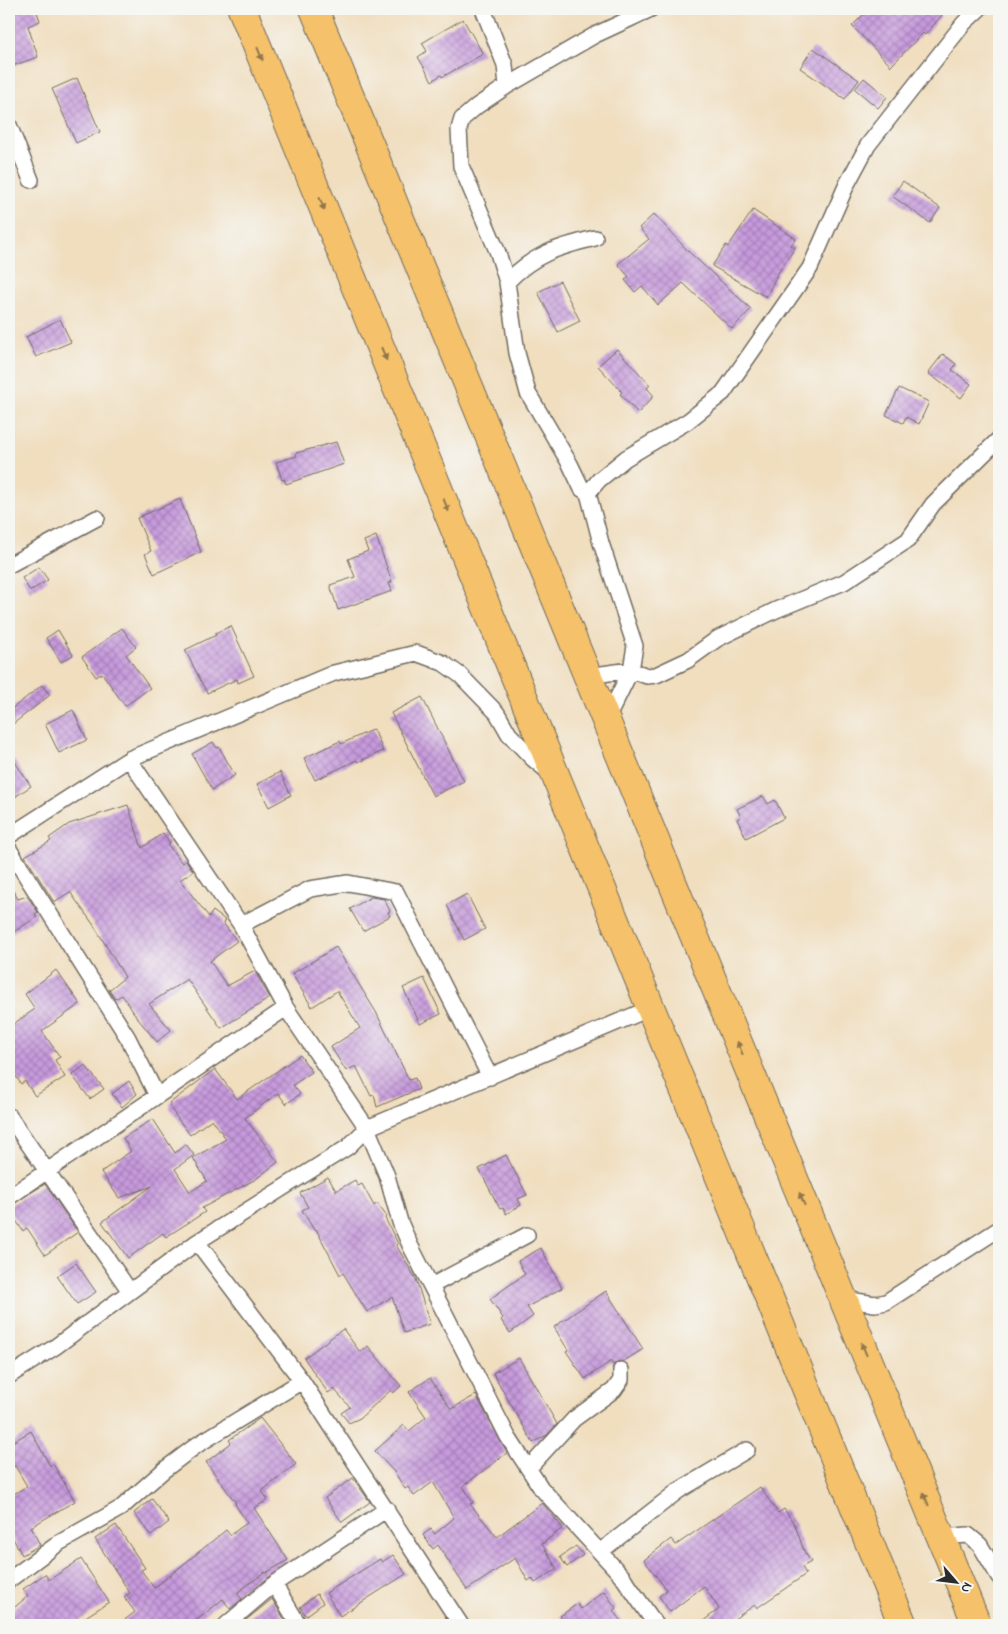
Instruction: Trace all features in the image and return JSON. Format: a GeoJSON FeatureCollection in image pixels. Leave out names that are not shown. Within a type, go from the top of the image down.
{"type":"FeatureCollection","features":[{"type":"Feature","properties":{"kind":"highway"},"geometry":{"type":"LineString","coordinates":[[242,9],[903,1625]]}},
{"type":"Feature","properties":{"kind":"highway"},"geometry":{"type":"LineString","coordinates":[[314,9],[977,1625]]}},
{"type":"Feature","properties":{"kind":"street"},"geometry":{"type":"LineString","coordinates":[[483,9],[505,65],[507,86]]}},
{"type":"Feature","properties":{"kind":"street"},"geometry":{"type":"LineString","coordinates":[[606,721],[631,670],[635,646],[595,525],[588,493],[582,489],[570,464],[528,393],[517,353],[507,282],[498,253],[461,166],[459,129],[462,119],[477,106],[507,86],[596,36],[651,9]]}},
{"type":"Feature","properties":{"kind":"street"},"geometry":{"type":"LineString","coordinates":[[588,493],[599,480],[626,458],[688,421],[723,393],[810,268],[847,184],[868,145],[964,23],[979,9]]}},
{"type":"Feature","properties":{"kind":"street"},"geometry":{"type":"LineString","coordinates":[[9,125],[31,180]]}},
{"type":"Feature","properties":{"kind":"street"},"geometry":{"type":"LineString","coordinates":[[507,282],[519,270],[555,248],[595,238]]}},
{"type":"Feature","properties":{"kind":"street"},"geometry":{"type":"LineString","coordinates":[[587,676],[631,670],[647,676],[674,668],[717,639],[776,610],[844,582],[908,540],[933,504],[999,439]]}},
{"type":"Feature","properties":{"kind":"street"},"geometry":{"type":"LineString","coordinates":[[9,565],[97,518]]}},
{"type":"Feature","properties":{"kind":"street"},"geometry":{"type":"LineString","coordinates":[[9,836],[128,759],[334,672],[416,653],[444,663],[460,674],[497,713],[509,734],[532,759],[558,778]]}},
{"type":"Feature","properties":{"kind":"street"},"geometry":{"type":"LineString","coordinates":[[128,759],[241,925],[286,1008],[367,1128],[387,1176],[400,1222],[508,1437],[530,1468],[540,1488],[601,1551],[622,1576],[656,1625]]}},
{"type":"Feature","properties":{"kind":"street"},"geometry":{"type":"LineString","coordinates":[[9,849],[128,1038],[157,1096]]}},
{"type":"Feature","properties":{"kind":"street"},"geometry":{"type":"LineString","coordinates":[[241,925],[310,889],[348,883],[396,892],[490,1077]]}},
{"type":"Feature","properties":{"kind":"street"},"geometry":{"type":"LineString","coordinates":[[9,1197],[286,1008]]}},
{"type":"Feature","properties":{"kind":"street"},"geometry":{"type":"LineString","coordinates":[[9,1376],[102,1313],[129,1290],[197,1242],[348,1146],[367,1128],[651,1008]]}},
{"type":"Feature","properties":{"kind":"street"},"geometry":{"type":"LineString","coordinates":[[9,1116],[129,1290]]}},
{"type":"Feature","properties":{"kind":"street"},"geometry":{"type":"LineString","coordinates":[[843,1299],[875,1304],[886,1302],[999,1229]]}},
{"type":"Feature","properties":{"kind":"street"},"geometry":{"type":"LineString","coordinates":[[431,1286],[527,1235]]}},
{"type":"Feature","properties":{"kind":"street"},"geometry":{"type":"LineString","coordinates":[[197,1242],[302,1381],[461,1625]]}},
{"type":"Feature","properties":{"kind":"street"},"geometry":{"type":"LineString","coordinates":[[530,1468],[574,1419],[614,1390],[621,1380],[622,1370]]}},
{"type":"Feature","properties":{"kind":"street"},"geometry":{"type":"LineString","coordinates":[[9,1580],[59,1542],[121,1508],[164,1470],[197,1445],[302,1381]]}},
{"type":"Feature","properties":{"kind":"street"},"geometry":{"type":"LineString","coordinates":[[601,1551],[678,1491],[747,1450]]}},
{"type":"Feature","properties":{"kind":"street"},"geometry":{"type":"LineString","coordinates":[[226,1625],[274,1584],[387,1509]]}},
{"type":"Feature","properties":{"kind":"street"},"geometry":{"type":"LineString","coordinates":[[941,1538],[959,1534],[968,1535],[980,1545],[999,1577]]}},
{"type":"Feature","properties":{"kind":"street"},"geometry":{"type":"LineString","coordinates":[[274,1584],[299,1625]]}},
{"type":"Feature","properties":{"kind":"building"},"geometry":{"type":"Polygon","coordinates":[[[9,9],[36,9],[40,21],[28,26],[38,57],[9,67],[9,9]]]}},
{"type":"Feature","properties":{"kind":"building"},"geometry":{"type":"Polygon","coordinates":[[[869,9],[935,9],[942,15],[925,35],[923,33],[891,66],[852,26],[869,9]]]}},
{"type":"Feature","properties":{"kind":"building"},"geometry":{"type":"Polygon","coordinates":[[[463,19],[483,54],[432,81],[418,57],[427,51],[422,43],[463,19]]]}},
{"type":"Feature","properties":{"kind":"building"},"geometry":{"type":"Polygon","coordinates":[[[813,48],[859,80],[845,99],[800,68],[813,48]]]}},
{"type":"Feature","properties":{"kind":"building"},"geometry":{"type":"Polygon","coordinates":[[[77,78],[100,132],[76,143],[52,89],[77,78]]]}},
{"type":"Feature","properties":{"kind":"building"},"geometry":{"type":"Polygon","coordinates":[[[864,78],[887,97],[878,108],[855,89],[864,78]]]}},
{"type":"Feature","properties":{"kind":"building"},"geometry":{"type":"Polygon","coordinates":[[[903,181],[940,208],[930,223],[892,196],[903,181]]]}},
{"type":"Feature","properties":{"kind":"building"},"geometry":{"type":"Polygon","coordinates":[[[753,210],[796,239],[791,245],[795,248],[778,273],[766,297],[712,266],[726,245],[728,247],[753,210]]]}},
{"type":"Feature","properties":{"kind":"building"},"geometry":{"type":"Polygon","coordinates":[[[654,214],[688,251],[751,309],[732,329],[683,283],[658,305],[642,286],[635,292],[625,280],[629,277],[618,264],[649,239],[639,228],[654,214]]]}},
{"type":"Feature","properties":{"kind":"building"},"geometry":{"type":"Polygon","coordinates":[[[560,281],[580,321],[558,332],[538,292],[560,281]]]}},
{"type":"Feature","properties":{"kind":"building"},"geometry":{"type":"Polygon","coordinates":[[[60,319],[71,342],[36,357],[26,337],[60,319]]]}},
{"type":"Feature","properties":{"kind":"building"},"geometry":{"type":"Polygon","coordinates":[[[617,349],[650,385],[647,388],[654,396],[638,413],[598,366],[617,349]]]}},
{"type":"Feature","properties":{"kind":"building"},"geometry":{"type":"Polygon","coordinates":[[[943,354],[956,364],[952,370],[971,384],[961,398],[928,373],[943,354]]]}},
{"type":"Feature","properties":{"kind":"building"},"geometry":{"type":"Polygon","coordinates":[[[899,388],[929,402],[919,424],[906,417],[903,423],[886,415],[899,388]]]}},
{"type":"Feature","properties":{"kind":"building"},"geometry":{"type":"Polygon","coordinates":[[[336,442],[344,464],[286,484],[284,479],[282,480],[276,462],[297,456],[296,453],[336,442]]]}},
{"type":"Feature","properties":{"kind":"building"},"geometry":{"type":"Polygon","coordinates":[[[180,499],[201,552],[154,574],[145,554],[151,551],[137,518],[180,499]]]}},
{"type":"Feature","properties":{"kind":"building"},"geometry":{"type":"Polygon","coordinates":[[[376,536],[392,582],[389,583],[392,591],[338,610],[330,585],[355,577],[348,559],[368,551],[364,541],[376,536]]]}},
{"type":"Feature","properties":{"kind":"building"},"geometry":{"type":"Polygon","coordinates":[[[39,567],[48,580],[30,591],[22,578],[39,567]]]}},
{"type":"Feature","properties":{"kind":"building"},"geometry":{"type":"Polygon","coordinates":[[[231,626],[254,676],[238,683],[237,679],[207,693],[185,650],[231,626]]]}},
{"type":"Feature","properties":{"kind":"building"},"geometry":{"type":"Polygon","coordinates":[[[122,628],[136,647],[126,655],[150,688],[125,706],[102,673],[96,677],[82,657],[122,628]]]}},
{"type":"Feature","properties":{"kind":"building"},"geometry":{"type":"Polygon","coordinates":[[[58,630],[73,655],[61,662],[46,638],[58,630]]]}},
{"type":"Feature","properties":{"kind":"building"},"geometry":{"type":"Polygon","coordinates":[[[42,685],[50,695],[9,727],[9,711],[42,685]]]}},
{"type":"Feature","properties":{"kind":"building"},"geometry":{"type":"Polygon","coordinates":[[[422,697],[464,781],[433,796],[391,713],[422,697]]]}},
{"type":"Feature","properties":{"kind":"building"},"geometry":{"type":"Polygon","coordinates":[[[73,710],[87,740],[59,753],[45,724],[73,710]]]}},
{"type":"Feature","properties":{"kind":"building"},"geometry":{"type":"Polygon","coordinates":[[[374,729],[383,751],[358,762],[357,760],[315,780],[304,758],[340,741],[341,744],[374,729]]]}},
{"type":"Feature","properties":{"kind":"building"},"geometry":{"type":"Polygon","coordinates":[[[213,742],[217,748],[219,747],[235,775],[212,790],[192,754],[213,742]]]}},
{"type":"Feature","properties":{"kind":"building"},"geometry":{"type":"Polygon","coordinates":[[[9,753],[31,786],[9,801],[9,753]]]}},
{"type":"Feature","properties":{"kind":"building"},"geometry":{"type":"Polygon","coordinates":[[[280,772],[291,795],[269,807],[257,784],[280,772]]]}},
{"type":"Feature","properties":{"kind":"building"},"geometry":{"type":"Polygon","coordinates":[[[763,796],[768,804],[775,800],[784,818],[746,838],[737,819],[741,817],[737,809],[763,796]]]}},
{"type":"Feature","properties":{"kind":"building"},"geometry":{"type":"Polygon","coordinates":[[[128,805],[142,848],[163,833],[170,843],[168,845],[182,863],[186,860],[193,871],[180,880],[209,917],[213,911],[225,920],[223,923],[237,941],[210,961],[227,986],[255,971],[270,998],[221,1028],[187,979],[149,1004],[171,1030],[157,1042],[138,1019],[122,995],[115,999],[109,990],[125,977],[93,924],[70,892],[54,902],[25,856],[51,841],[49,838],[69,824],[128,805]]]}},
{"type":"Feature","properties":{"kind":"building"},"geometry":{"type":"Polygon","coordinates":[[[9,884],[18,899],[27,896],[38,912],[35,914],[37,917],[9,935],[9,884]]]}},
{"type":"Feature","properties":{"kind":"building"},"geometry":{"type":"Polygon","coordinates":[[[467,894],[485,929],[464,940],[447,905],[467,894]]]}},
{"type":"Feature","properties":{"kind":"building"},"geometry":{"type":"Polygon","coordinates":[[[371,897],[384,899],[390,911],[388,912],[390,916],[363,931],[350,909],[371,897]]]}},
{"type":"Feature","properties":{"kind":"building"},"geometry":{"type":"Polygon","coordinates":[[[336,947],[376,1012],[409,1080],[415,1078],[419,1089],[377,1107],[374,1095],[371,1096],[356,1066],[346,1071],[331,1047],[360,1028],[337,991],[312,1007],[292,974],[336,947]]]}},
{"type":"Feature","properties":{"kind":"building"},"geometry":{"type":"Polygon","coordinates":[[[56,970],[80,1004],[42,1031],[60,1057],[55,1060],[65,1077],[35,1096],[25,1081],[21,1084],[9,1066],[9,1027],[35,1009],[25,994],[56,970]]]}},
{"type":"Feature","properties":{"kind":"building"},"geometry":{"type":"Polygon","coordinates":[[[424,978],[441,1014],[420,1024],[403,988],[424,978]]]}},
{"type":"Feature","properties":{"kind":"building"},"geometry":{"type":"Polygon","coordinates":[[[300,1055],[312,1072],[293,1085],[300,1094],[286,1104],[278,1093],[245,1118],[278,1162],[256,1179],[202,1208],[205,1212],[166,1237],[163,1233],[128,1258],[102,1222],[152,1186],[119,1198],[101,1172],[131,1151],[123,1138],[153,1119],[175,1153],[186,1144],[194,1155],[175,1169],[190,1192],[207,1181],[193,1158],[226,1139],[212,1119],[190,1135],[170,1108],[170,1103],[215,1069],[237,1099],[300,1055]]]}},
{"type":"Feature","properties":{"kind":"building"},"geometry":{"type":"Polygon","coordinates":[[[85,1065],[104,1089],[90,1099],[72,1075],[85,1065]]]}},
{"type":"Feature","properties":{"kind":"building"},"geometry":{"type":"Polygon","coordinates":[[[129,1081],[137,1094],[122,1107],[112,1094],[129,1081]]]}},
{"type":"Feature","properties":{"kind":"building"},"geometry":{"type":"Polygon","coordinates":[[[506,1155],[527,1195],[518,1199],[521,1205],[506,1214],[503,1208],[500,1209],[479,1169],[506,1155]]]}},
{"type":"Feature","properties":{"kind":"building"},"geometry":{"type":"Polygon","coordinates":[[[328,1177],[336,1191],[355,1180],[358,1186],[362,1184],[374,1206],[377,1203],[387,1217],[385,1218],[398,1244],[396,1245],[416,1279],[430,1324],[404,1333],[392,1297],[367,1312],[343,1273],[340,1275],[316,1229],[314,1230],[302,1210],[308,1207],[300,1193],[328,1177]]]}},
{"type":"Feature","properties":{"kind":"building"},"geometry":{"type":"Polygon","coordinates":[[[45,1184],[78,1232],[45,1255],[27,1228],[23,1231],[9,1210],[9,1206],[45,1184]]]}},
{"type":"Feature","properties":{"kind":"building"},"geometry":{"type":"Polygon","coordinates":[[[541,1248],[562,1288],[527,1307],[533,1316],[510,1333],[501,1320],[503,1318],[490,1299],[525,1274],[518,1261],[541,1248]]]}},
{"type":"Feature","properties":{"kind":"building"},"geometry":{"type":"Polygon","coordinates":[[[76,1263],[96,1292],[77,1304],[57,1276],[76,1263]]]}},
{"type":"Feature","properties":{"kind":"building"},"geometry":{"type":"Polygon","coordinates":[[[606,1291],[643,1349],[624,1361],[613,1365],[611,1361],[585,1379],[566,1351],[568,1350],[554,1327],[606,1291]]]}},
{"type":"Feature","properties":{"kind":"building"},"geometry":{"type":"Polygon","coordinates":[[[343,1329],[360,1352],[368,1346],[401,1386],[393,1393],[391,1390],[360,1418],[349,1423],[341,1413],[350,1407],[334,1389],[328,1393],[304,1358],[343,1329]]]}},
{"type":"Feature","properties":{"kind":"building"},"geometry":{"type":"Polygon","coordinates":[[[519,1358],[557,1424],[547,1435],[533,1443],[493,1373],[519,1358]]]}},
{"type":"Feature","properties":{"kind":"building"},"geometry":{"type":"Polygon","coordinates":[[[430,1378],[451,1409],[476,1395],[507,1453],[463,1486],[473,1503],[470,1504],[497,1537],[542,1503],[563,1528],[542,1544],[557,1569],[535,1583],[532,1578],[528,1581],[515,1558],[467,1590],[438,1545],[433,1549],[423,1535],[431,1529],[435,1534],[454,1518],[433,1482],[414,1496],[408,1487],[405,1489],[395,1473],[375,1451],[404,1425],[409,1431],[426,1417],[409,1392],[430,1378]]]}},
{"type":"Feature","properties":{"kind":"building"},"geometry":{"type":"Polygon","coordinates":[[[260,1418],[296,1464],[262,1491],[268,1500],[254,1508],[288,1560],[265,1572],[237,1593],[242,1599],[230,1609],[223,1599],[191,1625],[118,1625],[135,1612],[124,1597],[130,1593],[95,1539],[116,1525],[145,1568],[141,1570],[154,1588],[226,1530],[230,1535],[247,1523],[236,1503],[206,1462],[231,1443],[229,1440],[260,1418]]]}},
{"type":"Feature","properties":{"kind":"building"},"geometry":{"type":"Polygon","coordinates":[[[31,1431],[50,1466],[53,1464],[75,1501],[31,1527],[40,1545],[22,1555],[9,1531],[9,1497],[27,1486],[15,1466],[9,1469],[9,1444],[31,1431]]]}},
{"type":"Feature","properties":{"kind":"building"},"geometry":{"type":"Polygon","coordinates":[[[353,1478],[370,1502],[342,1522],[325,1498],[353,1478]]]}},
{"type":"Feature","properties":{"kind":"building"},"geometry":{"type":"Polygon","coordinates":[[[760,1487],[778,1513],[784,1509],[795,1525],[804,1551],[811,1562],[802,1567],[806,1574],[757,1608],[755,1605],[725,1625],[698,1625],[719,1609],[704,1586],[670,1612],[659,1596],[667,1590],[644,1560],[671,1539],[676,1545],[760,1487]]]}},
{"type":"Feature","properties":{"kind":"building"},"geometry":{"type":"Polygon","coordinates":[[[152,1499],[169,1522],[151,1536],[134,1513],[152,1499]]]}},
{"type":"Feature","properties":{"kind":"building"},"geometry":{"type":"Polygon","coordinates":[[[576,1546],[583,1555],[567,1567],[560,1557],[576,1546]]]}},
{"type":"Feature","properties":{"kind":"building"},"geometry":{"type":"Polygon","coordinates":[[[393,1555],[406,1574],[340,1616],[326,1593],[380,1559],[382,1562],[393,1555]]]}},
{"type":"Feature","properties":{"kind":"building"},"geometry":{"type":"Polygon","coordinates":[[[81,1559],[109,1602],[73,1625],[9,1625],[9,1612],[28,1596],[23,1589],[45,1574],[49,1580],[81,1559]]]}},
{"type":"Feature","properties":{"kind":"building"},"geometry":{"type":"Polygon","coordinates":[[[604,1591],[616,1608],[613,1611],[624,1625],[567,1625],[560,1616],[577,1604],[581,1609],[604,1591]]]}},
{"type":"Feature","properties":{"kind":"building"},"geometry":{"type":"Polygon","coordinates":[[[317,1594],[323,1603],[306,1616],[300,1607],[317,1594]]]}},
{"type":"Feature","properties":{"kind":"building"},"geometry":{"type":"Polygon","coordinates":[[[272,1599],[286,1622],[281,1625],[240,1625],[272,1599]]]}}]}
